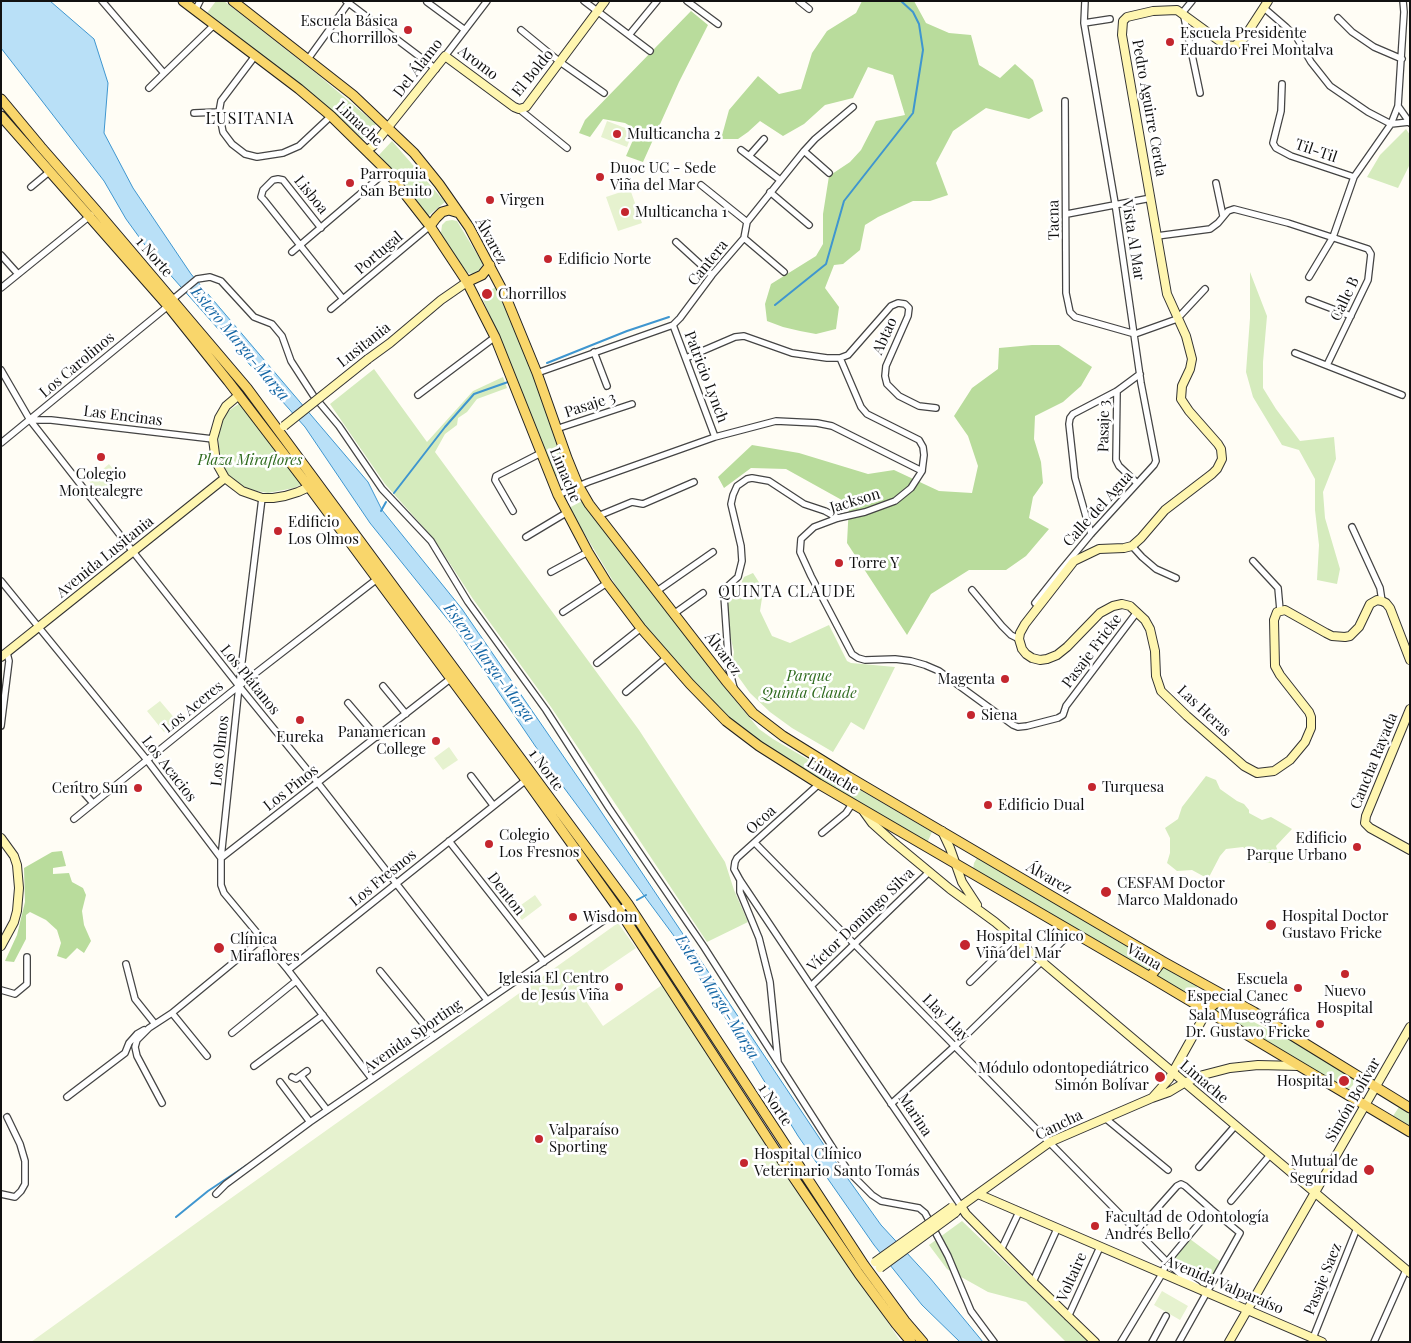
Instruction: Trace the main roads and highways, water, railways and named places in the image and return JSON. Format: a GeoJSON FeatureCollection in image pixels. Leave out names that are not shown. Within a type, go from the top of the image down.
{"type":"FeatureCollection","features":[{"type":"Feature","properties":{"kind":"main road","name":"Limache"},"geometry":{"type":"LineString","coordinates":[[183,1],[299,89],[331,116],[387,171],[430,226],[467,282],[495,337],[566,513],[607,583],[666,658],[726,721],[766,751],[862,810]]}},
{"type":"Feature","properties":{"kind":"main road","name":"Álvarez"},"geometry":{"type":"LineString","coordinates":[[233,1],[353,95],[388,127],[414,153],[459,213],[490,265],[512,311],[578,485],[598,516],[753,713],[783,736],[1162,961],[1254,1012],[1410,1108]]}},
{"type":"Feature","properties":{"kind":"main road","name":"1 Norte"},"geometry":{"type":"LineString","coordinates":[[1,98],[96,210],[170,303],[239,395],[278,431]]}},
{"type":"Feature","properties":{"kind":"main road","name":"1 Norte"},"geometry":{"type":"LineString","coordinates":[[3,123],[247,388],[377,579],[526,780],[619,910],[843,1249],[911,1342]]}},
{"type":"Feature","properties":{"kind":"main road"},"geometry":{"type":"LineString","coordinates":[[430,226],[442,212],[449,210],[459,213]]}},
{"type":"Feature","properties":{"kind":"main road"},"geometry":{"type":"LineString","coordinates":[[467,282],[482,275],[490,265]]}},
{"type":"Feature","properties":{"kind":"main road"},"geometry":{"type":"LineString","coordinates":[[239,395],[246,398],[268,418]]}},
{"type":"Feature","properties":{"kind":"main road","name":"1 Norte"},"geometry":{"type":"LineString","coordinates":[[312,484],[628,904],[864,1265],[905,1321],[923,1342]]}},
{"type":"Feature","properties":{"kind":"main road","name":"Viana"},"geometry":{"type":"LineString","coordinates":[[862,810],[1150,977],[1410,1132]]}},
{"type":"Feature","properties":{"kind":"main road"},"geometry":{"type":"LineString","coordinates":[[1150,977],[1162,961]]}},
{"type":"Feature","properties":{"kind":"main road"},"geometry":{"type":"LineString","coordinates":[[1207,1011],[1214,1004],[1221,1002],[1254,1012]]}},
{"type":"Feature","properties":{"kind":"main road"},"geometry":{"type":"LineString","coordinates":[[843,1249],[871,1275]]}},
{"type":"Feature","properties":{"kind":"water","name":"Estero Marga-Marga"},"geometry":{"type":"Polygon","coordinates":[[[1,1],[50,1],[94,39],[108,83],[104,133],[133,188],[191,274],[368,482],[382,510],[462,609],[590,795],[828,1151],[881,1225],[930,1278],[983,1342],[960,1342],[922,1305],[874,1245],[798,1136],[680,944],[559,781],[457,631],[370,523],[305,427],[150,252],[126,219],[104,181],[1,48],[1,1]]]}},
{"type":"Feature","properties":{"kind":"waterway"},"geometry":{"type":"LineString","coordinates":[[775,305],[826,264],[844,201],[913,113],[923,50],[919,24],[913,12],[901,1]]}},
{"type":"Feature","properties":{"kind":"waterway"},"geometry":{"type":"LineString","coordinates":[[547,363],[627,331],[669,317]]}},
{"type":"Feature","properties":{"kind":"waterway"},"geometry":{"type":"LineString","coordinates":[[394,493],[445,427],[474,394],[508,382]]}},
{"type":"Feature","properties":{"kind":"waterway"},"geometry":{"type":"LineString","coordinates":[[381,511],[386,502]]}},
{"type":"Feature","properties":{"kind":"waterway"},"geometry":{"type":"LineString","coordinates":[[637,900],[646,895]]}},
{"type":"Feature","properties":{"kind":"waterway"},"geometry":{"type":"LineString","coordinates":[[176,1217],[208,1191],[247,1165]]}},
{"type":"Feature","properties":{"kind":"place","name":"Escuela Básica Chorrillos"},"geometry":{"type":"Point","coordinates":[408,30]}},
{"type":"Feature","properties":{"kind":"place","name":"Escuela Presidente Eduardo Frei Montalva"},"geometry":{"type":"Point","coordinates":[1170,42]}},
{"type":"Feature","properties":{"kind":"place","name":"Multicancha 2"},"geometry":{"type":"Point","coordinates":[617,134]}},
{"type":"Feature","properties":{"kind":"place","name":"Duoc UC - Sede Viña del Mar"},"geometry":{"type":"Point","coordinates":[600,177]}},
{"type":"Feature","properties":{"kind":"place","name":"Parroquia San Benito"},"geometry":{"type":"Point","coordinates":[350,183]}},
{"type":"Feature","properties":{"kind":"place","name":"Virgen"},"geometry":{"type":"Point","coordinates":[490,200]}},
{"type":"Feature","properties":{"kind":"place","name":"Multicancha 1"},"geometry":{"type":"Point","coordinates":[625,212]}},
{"type":"Feature","properties":{"kind":"place","name":"Edificio Norte"},"geometry":{"type":"Point","coordinates":[548,259]}},
{"type":"Feature","properties":{"kind":"place","name":"Chorrillos"},"geometry":{"type":"Point","coordinates":[487,294]}},
{"type":"Feature","properties":{"kind":"place","name":"Colegio Montealegre"},"geometry":{"type":"Point","coordinates":[101,457]}},
{"type":"Feature","properties":{"kind":"place","name":"Edificio Los Olmos"},"geometry":{"type":"Point","coordinates":[278,531]}},
{"type":"Feature","properties":{"kind":"place","name":"Torre Y"},"geometry":{"type":"Point","coordinates":[839,563]}},
{"type":"Feature","properties":{"kind":"place","name":"Magenta"},"geometry":{"type":"Point","coordinates":[1005,679]}},
{"type":"Feature","properties":{"kind":"place","name":"Siena"},"geometry":{"type":"Point","coordinates":[971,715]}},
{"type":"Feature","properties":{"kind":"place","name":"Eureka"},"geometry":{"type":"Point","coordinates":[300,720]}},
{"type":"Feature","properties":{"kind":"place","name":"Panamerican College"},"geometry":{"type":"Point","coordinates":[436,741]}},
{"type":"Feature","properties":{"kind":"place","name":"Turquesa"},"geometry":{"type":"Point","coordinates":[1092,787]}},
{"type":"Feature","properties":{"kind":"place","name":"Centro Sun"},"geometry":{"type":"Point","coordinates":[138,788]}},
{"type":"Feature","properties":{"kind":"place","name":"Edificio Dual"},"geometry":{"type":"Point","coordinates":[988,805]}},
{"type":"Feature","properties":{"kind":"place","name":"Colegio Los Fresnos"},"geometry":{"type":"Point","coordinates":[489,844]}},
{"type":"Feature","properties":{"kind":"place","name":"Edificio Parque Urbano"},"geometry":{"type":"Point","coordinates":[1357,847]}},
{"type":"Feature","properties":{"kind":"place","name":"CESFAM Doctor Marco Maldonado"},"geometry":{"type":"Point","coordinates":[1106,892]}},
{"type":"Feature","properties":{"kind":"place","name":"Wisdom"},"geometry":{"type":"Point","coordinates":[573,917]}},
{"type":"Feature","properties":{"kind":"place","name":"Hospital Doctor Gustavo Fricke"},"geometry":{"type":"Point","coordinates":[1271,925]}},
{"type":"Feature","properties":{"kind":"place","name":"Hospital Clínico Viña del Mar"},"geometry":{"type":"Point","coordinates":[965,945]}},
{"type":"Feature","properties":{"kind":"place","name":"Clínica Miraflores"},"geometry":{"type":"Point","coordinates":[219,948]}},
{"type":"Feature","properties":{"kind":"place","name":"Nuevo Hospital"},"geometry":{"type":"Point","coordinates":[1345,974]}},
{"type":"Feature","properties":{"kind":"place","name":"Iglesia El Centro de Jesús Viña"},"geometry":{"type":"Point","coordinates":[619,987]}},
{"type":"Feature","properties":{"kind":"place","name":"Escuela Especial Canec"},"geometry":{"type":"Point","coordinates":[1298,988]}},
{"type":"Feature","properties":{"kind":"place","name":"Sala Museográfica Dr. Gustavo Fricke"},"geometry":{"type":"Point","coordinates":[1320,1024]}},
{"type":"Feature","properties":{"kind":"place","name":"Módulo odontopediátrico Simón Bolívar"},"geometry":{"type":"Point","coordinates":[1160,1077]}},
{"type":"Feature","properties":{"kind":"place","name":"Hospital"},"geometry":{"type":"Point","coordinates":[1344,1081]}},
{"type":"Feature","properties":{"kind":"place","name":"Valparaíso Sporting"},"geometry":{"type":"Point","coordinates":[539,1139]}},
{"type":"Feature","properties":{"kind":"place","name":"Hospital Clínico Veterinario Santo Tomás"},"geometry":{"type":"Point","coordinates":[744,1163]}},
{"type":"Feature","properties":{"kind":"place","name":"Mutual de Seguridad"},"geometry":{"type":"Point","coordinates":[1369,1170]}},
{"type":"Feature","properties":{"kind":"place","name":"Facultad de Odontología Andrés Bello"},"geometry":{"type":"Point","coordinates":[1095,1226]}},
{"type":"Feature","properties":{"kind":"district","name":"LUSITANIA"},"geometry":{"type":"Point","coordinates":[250,119]}},
{"type":"Feature","properties":{"kind":"district","name":"QUINTA CLAUDE"},"geometry":{"type":"Point","coordinates":[787,592]}},
{"type":"Feature","properties":{"kind":"park label","name":"Plaza Miraflores"},"geometry":{"type":"Point","coordinates":[250,460]}},
{"type":"Feature","properties":{"kind":"park label","name":"Parque Quinta Claude"},"geometry":{"type":"Point","coordinates":[809,684]}}]}
